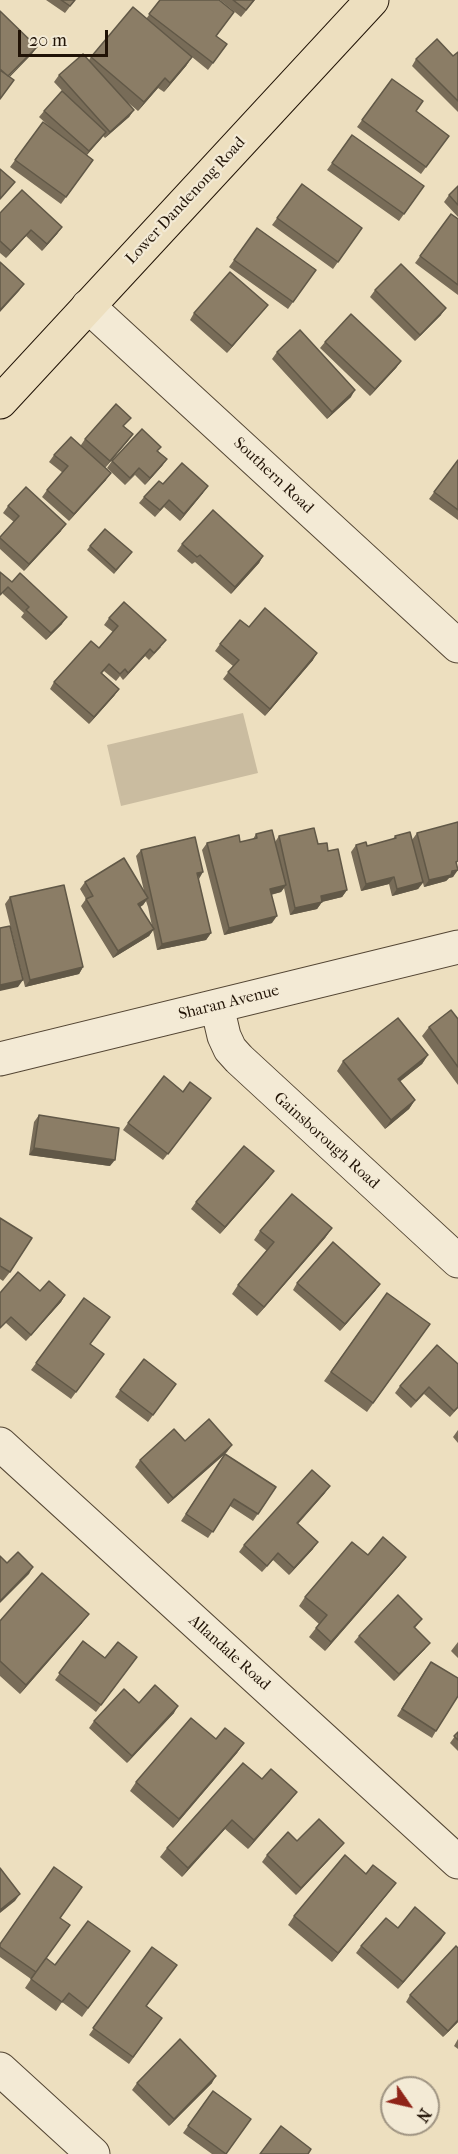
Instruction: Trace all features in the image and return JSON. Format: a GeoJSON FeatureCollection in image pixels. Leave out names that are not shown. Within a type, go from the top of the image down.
{"type":"FeatureCollection","features":[{"type":"Feature","properties":{"kind":"highway","name":"Lower Dandenong Road"},"geometry":{"type":"LineString","coordinates":[[0,402],[372,0]]}},
{"type":"Feature","properties":{"kind":"street","name":"Southern Road"},"geometry":{"type":"LineString","coordinates":[[88,306],[458,646]]}},
{"type":"Feature","properties":{"kind":"street","name":"Sharan Avenue"},"geometry":{"type":"LineString","coordinates":[[0,1059],[458,947]]}},
{"type":"Feature","properties":{"kind":"street","name":"Gainsborough Road"},"geometry":{"type":"LineString","coordinates":[[217,1006],[230,1050],[458,1261]]}},
{"type":"Feature","properties":{"kind":"street","name":"Allandale Road"},"geometry":{"type":"LineString","coordinates":[[0,1444],[458,1862]]}},
{"type":"Feature","properties":{"kind":"street"},"geometry":{"type":"LineString","coordinates":[[0,2068],[93,2154]]}},
{"type":"Feature","properties":{"kind":"shaded area"},"geometry":{"type":"Polygon","coordinates":[[[243,713],[258,773],[121,806],[107,745],[243,713]]]}},
{"type":"Feature","properties":{"kind":"building"},"geometry":{"type":"Polygon","coordinates":[[[61,0],[75,0],[70,6],[61,0]]]}},
{"type":"Feature","properties":{"kind":"building"},"geometry":{"type":"Polygon","coordinates":[[[160,0],[219,0],[234,12],[216,36],[227,44],[213,63],[149,14],[160,0]]]}},
{"type":"Feature","properties":{"kind":"building"},"geometry":{"type":"Polygon","coordinates":[[[233,0],[254,0],[246,10],[233,0]]]}},
{"type":"Feature","properties":{"kind":"building"},"geometry":{"type":"Polygon","coordinates":[[[133,7],[192,57],[170,83],[165,78],[144,102],[91,57],[133,7]]]}},
{"type":"Feature","properties":{"kind":"building"},"geometry":{"type":"Polygon","coordinates":[[[0,11],[37,47],[8,76],[0,69],[0,11]]]}},
{"type":"Feature","properties":{"kind":"building"},"geometry":{"type":"Polygon","coordinates":[[[437,39],[453,56],[458,52],[458,101],[416,59],[437,39]]]}},
{"type":"Feature","properties":{"kind":"building"},"geometry":{"type":"Polygon","coordinates":[[[83,54],[134,110],[110,132],[59,75],[83,54]]]}},
{"type":"Feature","properties":{"kind":"building"},"geometry":{"type":"Polygon","coordinates":[[[0,70],[14,80],[0,99],[0,70]]]}},
{"type":"Feature","properties":{"kind":"building"},"geometry":{"type":"Polygon","coordinates":[[[392,79],[423,101],[416,111],[449,136],[426,167],[362,120],[392,79]]]}},
{"type":"Feature","properties":{"kind":"building"},"geometry":{"type":"Polygon","coordinates":[[[62,91],[106,132],[89,151],[44,111],[62,91]]]}},
{"type":"Feature","properties":{"kind":"building"},"geometry":{"type":"Polygon","coordinates":[[[43,122],[93,160],[66,197],[15,160],[43,122]]]}},
{"type":"Feature","properties":{"kind":"building"},"geometry":{"type":"Polygon","coordinates":[[[352,135],[424,186],[404,214],[332,163],[352,135]]]}},
{"type":"Feature","properties":{"kind":"building"},"geometry":{"type":"Polygon","coordinates":[[[0,169],[15,182],[0,199],[0,169]]]}},
{"type":"Feature","properties":{"kind":"building"},"geometry":{"type":"Polygon","coordinates":[[[302,184],[362,228],[338,262],[277,218],[302,184]]]}},
{"type":"Feature","properties":{"kind":"building"},"geometry":{"type":"Polygon","coordinates":[[[458,186],[458,205],[449,195],[458,186]]]}},
{"type":"Feature","properties":{"kind":"building"},"geometry":{"type":"Polygon","coordinates":[[[22,190],[62,227],[47,244],[31,230],[11,251],[0,241],[0,213],[22,190]]]}},
{"type":"Feature","properties":{"kind":"building"},"geometry":{"type":"Polygon","coordinates":[[[451,214],[458,219],[458,285],[420,256],[451,214]]]}},
{"type":"Feature","properties":{"kind":"building"},"geometry":{"type":"Polygon","coordinates":[[[257,228],[316,270],[293,302],[234,260],[257,228]]]}},
{"type":"Feature","properties":{"kind":"building"},"geometry":{"type":"Polygon","coordinates":[[[0,262],[24,284],[0,310],[0,262]]]}},
{"type":"Feature","properties":{"kind":"building"},"geometry":{"type":"Polygon","coordinates":[[[401,264],[446,308],[420,335],[375,290],[401,264]]]}},
{"type":"Feature","properties":{"kind":"building"},"geometry":{"type":"Polygon","coordinates":[[[230,272],[268,305],[232,346],[194,313],[230,272]]]}},
{"type":"Feature","properties":{"kind":"building"},"geometry":{"type":"Polygon","coordinates":[[[351,314],[401,361],[375,389],[325,342],[351,314]]]}},
{"type":"Feature","properties":{"kind":"building"},"geometry":{"type":"Polygon","coordinates":[[[300,330],[355,390],[332,412],[277,352],[300,330]]]}},
{"type":"Feature","properties":{"kind":"building"},"geometry":{"type":"Polygon","coordinates":[[[116,404],[131,418],[123,426],[133,434],[110,461],[85,439],[116,404]]]}},
{"type":"Feature","properties":{"kind":"building"},"geometry":{"type":"Polygon","coordinates":[[[142,429],[161,447],[157,451],[167,459],[150,478],[139,468],[130,478],[112,461],[142,429]]]}},
{"type":"Feature","properties":{"kind":"building"},"geometry":{"type":"Polygon","coordinates":[[[71,437],[111,473],[74,514],[47,490],[68,466],[54,455],[71,437]]]}},
{"type":"Feature","properties":{"kind":"building"},"geometry":{"type":"Polygon","coordinates":[[[458,460],[458,510],[434,492],[458,460]]]}},
{"type":"Feature","properties":{"kind":"building"},"geometry":{"type":"Polygon","coordinates":[[[182,463],[208,486],[184,514],[169,500],[160,510],[144,497],[159,481],[163,484],[182,463]]]}},
{"type":"Feature","properties":{"kind":"building"},"geometry":{"type":"Polygon","coordinates":[[[26,487],[66,524],[29,564],[0,538],[19,516],[8,506],[26,487]]]}},
{"type":"Feature","properties":{"kind":"building"},"geometry":{"type":"Polygon","coordinates":[[[213,510],[263,556],[235,587],[200,555],[197,557],[182,544],[213,510]]]}},
{"type":"Feature","properties":{"kind":"building"},"geometry":{"type":"Polygon","coordinates":[[[105,529],[132,552],[116,570],[90,546],[105,529]]]}},
{"type":"Feature","properties":{"kind":"building"},"geometry":{"type":"Polygon","coordinates":[[[0,572],[12,582],[20,573],[67,617],[51,633],[26,610],[29,607],[8,587],[0,595],[0,572]]]}},
{"type":"Feature","properties":{"kind":"building"},"geometry":{"type":"Polygon","coordinates":[[[124,602],[166,640],[154,653],[150,649],[128,673],[125,669],[120,674],[109,664],[101,673],[119,689],[94,717],[54,682],[91,641],[99,648],[118,626],[109,618],[124,602]]]}},
{"type":"Feature","properties":{"kind":"building"},"geometry":{"type":"Polygon","coordinates":[[[265,608],[317,653],[270,709],[228,672],[239,660],[220,644],[240,620],[249,627],[265,608]]]}},
{"type":"Feature","properties":{"kind":"building"},"geometry":{"type":"Polygon","coordinates":[[[458,822],[458,861],[456,862],[458,870],[452,871],[451,875],[429,880],[417,833],[458,822]]]}},
{"type":"Feature","properties":{"kind":"building"},"geometry":{"type":"Polygon","coordinates":[[[314,828],[318,844],[327,843],[328,851],[338,849],[347,890],[321,896],[322,902],[295,908],[279,836],[314,828]]]}},
{"type":"Feature","properties":{"kind":"building"},"geometry":{"type":"Polygon","coordinates":[[[272,830],[286,885],[270,889],[277,916],[229,928],[207,843],[239,835],[240,842],[257,838],[256,834],[272,830]]]}},
{"type":"Feature","properties":{"kind":"building"},"geometry":{"type":"Polygon","coordinates":[[[410,832],[423,882],[397,889],[394,877],[366,884],[356,845],[366,842],[367,846],[410,832]]]}},
{"type":"Feature","properties":{"kind":"building"},"geometry":{"type":"Polygon","coordinates":[[[195,837],[203,872],[197,873],[211,933],[162,944],[141,850],[195,837]]]}},
{"type":"Feature","properties":{"kind":"building"},"geometry":{"type":"Polygon","coordinates":[[[124,858],[148,898],[138,904],[154,929],[118,951],[86,899],[93,896],[85,882],[124,858]]]}},
{"type":"Feature","properties":{"kind":"building"},"geometry":{"type":"Polygon","coordinates":[[[64,885],[83,967],[30,980],[10,897],[64,885]]]}},
{"type":"Feature","properties":{"kind":"building"},"geometry":{"type":"Polygon","coordinates":[[[10,926],[23,980],[0,985],[0,928],[10,926]]]}},
{"type":"Feature","properties":{"kind":"building"},"geometry":{"type":"Polygon","coordinates":[[[451,1010],[458,1019],[458,1067],[429,1027],[451,1010]]]}},
{"type":"Feature","properties":{"kind":"building"},"geometry":{"type":"Polygon","coordinates":[[[398,1018],[428,1055],[398,1079],[415,1100],[391,1120],[343,1061],[398,1018]]]}},
{"type":"Feature","properties":{"kind":"building"},"geometry":{"type":"Polygon","coordinates":[[[164,1076],[183,1092],[190,1082],[211,1098],[168,1154],[128,1123],[164,1076]]]}},
{"type":"Feature","properties":{"kind":"building"},"geometry":{"type":"Polygon","coordinates":[[[39,1115],[119,1128],[115,1160],[34,1148],[39,1115]]]}},
{"type":"Feature","properties":{"kind":"building"},"geometry":{"type":"Polygon","coordinates":[[[244,1146],[274,1171],[225,1227],[196,1202],[244,1146]]]}},
{"type":"Feature","properties":{"kind":"building"},"geometry":{"type":"Polygon","coordinates":[[[292,1194],[332,1228],[264,1307],[238,1285],[274,1242],[260,1231],[292,1194]]]}},
{"type":"Feature","properties":{"kind":"building"},"geometry":{"type":"Polygon","coordinates":[[[0,1218],[32,1238],[10,1272],[0,1266],[0,1218]]]}},
{"type":"Feature","properties":{"kind":"building"},"geometry":{"type":"Polygon","coordinates":[[[333,1242],[380,1284],[345,1324],[297,1283],[333,1242]]]}},
{"type":"Feature","properties":{"kind":"building"},"geometry":{"type":"Polygon","coordinates":[[[18,1272],[40,1291],[49,1281],[65,1295],[31,1335],[11,1317],[0,1328],[0,1293],[18,1272]]]}},
{"type":"Feature","properties":{"kind":"building"},"geometry":{"type":"Polygon","coordinates":[[[387,1293],[430,1324],[373,1403],[331,1372],[387,1293]]]}},
{"type":"Feature","properties":{"kind":"building"},"geometry":{"type":"Polygon","coordinates":[[[84,1298],[110,1317],[90,1344],[104,1354],[76,1392],[36,1363],[84,1298]]]}},
{"type":"Feature","properties":{"kind":"building"},"geometry":{"type":"Polygon","coordinates":[[[437,1345],[458,1364],[458,1407],[454,1411],[429,1387],[416,1401],[400,1386],[437,1345]]]}},
{"type":"Feature","properties":{"kind":"building"},"geometry":{"type":"Polygon","coordinates":[[[144,1359],[176,1384],[153,1415],[120,1390],[144,1359]]]}},
{"type":"Feature","properties":{"kind":"building"},"geometry":{"type":"Polygon","coordinates":[[[209,1419],[232,1445],[173,1498],[140,1460],[174,1429],[185,1441],[209,1419]]]}},
{"type":"Feature","properties":{"kind":"building"},"geometry":{"type":"Polygon","coordinates":[[[225,1454],[276,1487],[258,1514],[234,1499],[213,1532],[186,1514],[225,1454]]]}},
{"type":"Feature","properties":{"kind":"building"},"geometry":{"type":"Polygon","coordinates":[[[312,1470],[330,1486],[297,1523],[318,1542],[294,1568],[278,1553],[267,1566],[244,1545],[312,1470]]]}},
{"type":"Feature","properties":{"kind":"building"},"geometry":{"type":"Polygon","coordinates":[[[383,1537],[406,1557],[331,1642],[316,1628],[327,1615],[305,1597],[352,1542],[368,1555],[383,1537]]]}},
{"type":"Feature","properties":{"kind":"building"},"geometry":{"type":"Polygon","coordinates":[[[18,1552],[33,1567],[0,1601],[0,1556],[7,1563],[18,1552]]]}},
{"type":"Feature","properties":{"kind":"building"},"geometry":{"type":"Polygon","coordinates":[[[42,1573],[89,1614],[26,1685],[0,1661],[0,1621],[42,1573]]]}},
{"type":"Feature","properties":{"kind":"building"},"geometry":{"type":"Polygon","coordinates":[[[398,1595],[422,1619],[414,1627],[430,1643],[399,1674],[359,1636],[398,1595]]]}},
{"type":"Feature","properties":{"kind":"building"},"geometry":{"type":"Polygon","coordinates":[[[83,1641],[105,1658],[118,1642],[137,1657],[101,1705],[59,1673],[83,1641]]]}},
{"type":"Feature","properties":{"kind":"building"},"geometry":{"type":"Polygon","coordinates":[[[431,1662],[458,1678],[458,1696],[436,1731],[402,1709],[431,1662]]]}},
{"type":"Feature","properties":{"kind":"building"},"geometry":{"type":"Polygon","coordinates":[[[155,1685],[178,1706],[132,1756],[94,1721],[124,1689],[139,1703],[155,1685]]]}},
{"type":"Feature","properties":{"kind":"building"},"geometry":{"type":"Polygon","coordinates":[[[191,1718],[216,1739],[225,1728],[244,1743],[179,1819],[136,1782],[191,1718]]]}},
{"type":"Feature","properties":{"kind":"building"},"geometry":{"type":"Polygon","coordinates":[[[243,1763],[262,1779],[271,1769],[297,1792],[254,1840],[232,1820],[188,1868],[167,1848],[243,1763]]]}},
{"type":"Feature","properties":{"kind":"building"},"geometry":{"type":"Polygon","coordinates":[[[319,1819],[344,1843],[301,1888],[267,1855],[288,1832],[297,1841],[319,1819]]]}},
{"type":"Feature","properties":{"kind":"building"},"geometry":{"type":"Polygon","coordinates":[[[345,1855],[366,1874],[373,1865],[396,1883],[338,1953],[294,1916],[345,1855]]]}},
{"type":"Feature","properties":{"kind":"building"},"geometry":{"type":"Polygon","coordinates":[[[54,1867],[82,1887],[60,1918],[70,1925],[36,1972],[0,1947],[0,1944],[54,1867]]]}},
{"type":"Feature","properties":{"kind":"building"},"geometry":{"type":"Polygon","coordinates":[[[0,1868],[20,1894],[0,1910],[0,1868]]]}},
{"type":"Feature","properties":{"kind":"building"},"geometry":{"type":"Polygon","coordinates":[[[415,1907],[445,1933],[403,1982],[361,1946],[386,1918],[398,1928],[415,1907]]]}},
{"type":"Feature","properties":{"kind":"building"},"geometry":{"type":"Polygon","coordinates":[[[88,1921],[130,1951],[88,2008],[69,1993],[62,2002],[31,1979],[46,1958],[55,1965],[88,1921]]]}},
{"type":"Feature","properties":{"kind":"building"},"geometry":{"type":"Polygon","coordinates":[[[456,1946],[458,1948],[458,2020],[448,2031],[410,1995],[456,1946]]]}},
{"type":"Feature","properties":{"kind":"building"},"geometry":{"type":"Polygon","coordinates":[[[152,1947],[177,1965],[146,2006],[162,2018],[133,2057],[93,2028],[152,1947]]]}},
{"type":"Feature","properties":{"kind":"building"},"geometry":{"type":"Polygon","coordinates":[[[180,2039],[216,2076],[174,2119],[137,2083],[180,2039]]]}},
{"type":"Feature","properties":{"kind":"building"},"geometry":{"type":"Polygon","coordinates":[[[213,2091],[251,2119],[226,2154],[188,2126],[213,2091]]]}},
{"type":"Feature","properties":{"kind":"building"},"geometry":{"type":"Polygon","coordinates":[[[281,2126],[311,2149],[308,2154],[260,2154],[281,2126]]]}}]}
